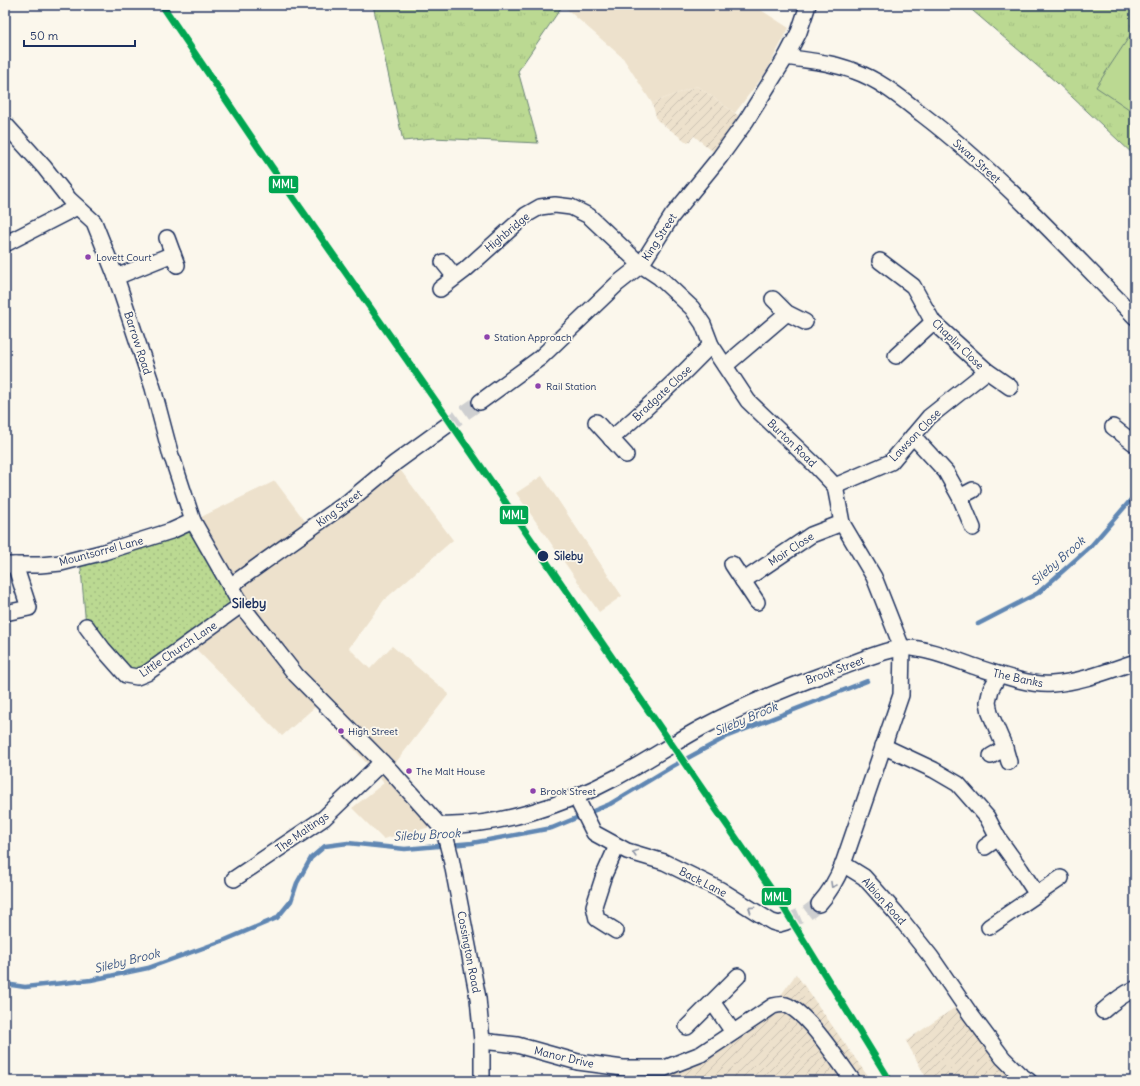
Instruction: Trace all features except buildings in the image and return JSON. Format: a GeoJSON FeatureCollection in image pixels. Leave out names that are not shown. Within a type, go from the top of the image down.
{"type":"FeatureCollection","features":[{"type":"Feature","properties":{"kind":"street","name":"King Street"},"geometry":{"type":"LineString","coordinates":[[480,402],[540,358],[617,284],[641,264],[672,216],[720,157],[746,121],[786,57],[799,32],[808,5]]}},
{"type":"Feature","properties":{"kind":"street","name":"Swan Street"},"geometry":{"type":"LineString","coordinates":[[786,57],[828,63],[854,71],[878,82],[904,100],[941,129],[987,169],[1135,317]]}},
{"type":"Feature","properties":{"kind":"street","name":"Barrow Road"},"geometry":{"type":"LineString","coordinates":[[5,124],[77,207],[94,222],[116,277],[153,388],[171,456],[174,460],[193,521],[230,586]]}},
{"type":"Feature","properties":{"kind":"street","name":"Highbridge"},"geometry":{"type":"LineString","coordinates":[[440,289],[526,215],[540,207],[555,205],[571,207],[589,216],[641,264]]}},
{"type":"Feature","properties":{"kind":"street"},"geometry":{"type":"LineString","coordinates":[[5,244],[77,207]]}},
{"type":"Feature","properties":{"kind":"street"},"geometry":{"type":"LineString","coordinates":[[116,277],[175,259],[167,238]]}},
{"type":"Feature","properties":{"kind":"street","name":"Chaplin Close"},"geometry":{"type":"LineString","coordinates":[[880,261],[913,286],[933,322],[986,371],[1010,387]]}},
{"type":"Feature","properties":{"kind":"street"},"geometry":{"type":"LineString","coordinates":[[443,262],[455,277]]}},
{"type":"Feature","properties":{"kind":"street","name":"Burton Road"},"geometry":{"type":"LineString","coordinates":[[641,264],[659,277],[692,308],[703,324],[711,345],[726,365],[748,401],[814,464],[834,486]]}},
{"type":"Feature","properties":{"kind":"street"},"geometry":{"type":"LineString","coordinates":[[773,299],[787,313],[804,322]]}},
{"type":"Feature","properties":{"kind":"street"},"geometry":{"type":"LineString","coordinates":[[726,365],[787,313]]}},
{"type":"Feature","properties":{"kind":"street"},"geometry":{"type":"LineString","coordinates":[[896,356],[933,322]]}},
{"type":"Feature","properties":{"kind":"street","name":"Bradgate Close"},"geometry":{"type":"LineString","coordinates":[[611,439],[657,399],[711,345]]}},
{"type":"Feature","properties":{"kind":"street","name":"Lawson Close"},"geometry":{"type":"LineString","coordinates":[[834,486],[891,462],[929,417],[986,371]]}},
{"type":"Feature","properties":{"kind":"street"},"geometry":{"type":"LineString","coordinates":[[596,422],[626,455]]}},
{"type":"Feature","properties":{"kind":"street","name":"King Street"},"geometry":{"type":"LineString","coordinates":[[230,586],[346,504],[391,466],[446,426]]}},
{"type":"Feature","properties":{"kind":"street"},"geometry":{"type":"LineString","coordinates":[[1113,427],[1133,437]]}},
{"type":"Feature","properties":{"kind":"street"},"geometry":{"type":"LineString","coordinates":[[913,436],[946,472],[960,497],[973,528]]}},
{"type":"Feature","properties":{"kind":"street"},"geometry":{"type":"LineString","coordinates":[[819,904],[827,896],[844,864],[901,695],[902,648],[874,577],[842,523],[834,486]]}},
{"type":"Feature","properties":{"kind":"street"},"geometry":{"type":"LineString","coordinates":[[960,497],[973,490]]}},
{"type":"Feature","properties":{"kind":"street","name":"Mountsorrel Lane"},"geometry":{"type":"LineString","coordinates":[[10,565],[61,563],[104,552],[171,531],[193,521]]}},
{"type":"Feature","properties":{"kind":"street","name":"Moir Close"},"geometry":{"type":"LineString","coordinates":[[743,581],[811,535],[842,523]]}},
{"type":"Feature","properties":{"kind":"street"},"geometry":{"type":"LineString","coordinates":[[732,564],[757,602]]}},
{"type":"Feature","properties":{"kind":"street"},"geometry":{"type":"LineString","coordinates":[[5,613],[29,608],[10,565]]}},
{"type":"Feature","properties":{"kind":"street"},"geometry":{"type":"LineString","coordinates":[[230,586],[241,605],[296,675],[382,762],[442,830]]}},
{"type":"Feature","properties":{"kind":"street","name":"Little Church Lane"},"geometry":{"type":"LineString","coordinates":[[86,626],[103,649],[126,675],[137,677],[147,674],[241,605]]}},
{"type":"Feature","properties":{"kind":"street","name":"The Banks"},"geometry":{"type":"LineString","coordinates":[[902,648],[930,652],[999,675],[1051,685],[1079,680],[1135,662]]}},
{"type":"Feature","properties":{"kind":"street","name":"Brook Street"},"geometry":{"type":"LineString","coordinates":[[442,830],[464,825],[506,819],[579,802],[617,777],[702,728],[746,706],[799,683],[858,661],[902,648]]}},
{"type":"Feature","properties":{"kind":"street"},"geometry":{"type":"LineString","coordinates":[[990,756],[1007,755],[990,713],[988,702],[991,689],[999,675]]}},
{"type":"Feature","properties":{"kind":"street"},"geometry":{"type":"LineString","coordinates":[[883,746],[934,770],[958,784],[987,817],[998,838],[1036,893]]}},
{"type":"Feature","properties":{"kind":"street","name":"The Maltings"},"geometry":{"type":"LineString","coordinates":[[234,879],[324,818],[382,762]]}},
{"type":"Feature","properties":{"kind":"street","name":"Back Lane"},"geometry":{"type":"LineString","coordinates":[[579,802],[594,833],[627,851],[664,862],[721,890],[772,922],[779,924],[786,922]]}},
{"type":"Feature","properties":{"kind":"street","name":"Cossington Road"},"geometry":{"type":"LineString","coordinates":[[442,830],[451,858],[478,998],[482,1041],[482,1081]]}},
{"type":"Feature","properties":{"kind":"street"},"geometry":{"type":"LineString","coordinates":[[985,847],[998,838]]}},
{"type":"Feature","properties":{"kind":"street"},"geometry":{"type":"LineString","coordinates":[[616,932],[597,919],[594,906],[604,875],[617,846]]}},
{"type":"Feature","properties":{"kind":"street","name":"Albion Road"},"geometry":{"type":"LineString","coordinates":[[844,864],[864,877],[896,913],[931,957],[1003,1058],[1020,1075],[1029,1081]]}},
{"type":"Feature","properties":{"kind":"street"},"geometry":{"type":"LineString","coordinates":[[989,927],[1036,893],[1061,878]]}},
{"type":"Feature","properties":{"kind":"street"},"geometry":{"type":"LineString","coordinates":[[687,1027],[713,1003],[738,976]]}},
{"type":"Feature","properties":{"kind":"street"},"geometry":{"type":"LineString","coordinates":[[1103,1011],[1115,1000],[1135,989]]}},
{"type":"Feature","properties":{"kind":"street"},"geometry":{"type":"LineString","coordinates":[[713,1003],[733,1032]]}},
{"type":"Feature","properties":{"kind":"street","name":"Manor Drive"},"geometry":{"type":"LineString","coordinates":[[482,1041],[517,1045],[578,1062],[623,1068],[665,1068],[701,1054],[773,1006],[785,1005],[798,1012],[817,1032],[853,1081]]}},
{"type":"Feature","properties":{"kind":"shaded area"},"geometry":{"type":"Polygon","coordinates":[[[373,5],[562,5],[518,71],[538,143],[433,138],[403,141],[373,5]]]}},
{"type":"Feature","properties":{"kind":"shaded area"},"geometry":{"type":"Polygon","coordinates":[[[562,5],[753,5],[789,28],[766,72],[735,113],[697,86],[652,103],[623,58],[562,5]]]}},
{"type":"Feature","properties":{"kind":"shaded area"},"geometry":{"type":"Polygon","coordinates":[[[697,86],[746,121],[720,157],[694,136],[688,143],[657,120],[652,103],[697,86]]]}},
{"type":"Feature","properties":{"kind":"shaded area"},"geometry":{"type":"Polygon","coordinates":[[[395,463],[453,540],[384,600],[349,648],[370,669],[392,646],[449,694],[390,770],[439,825],[383,839],[352,808],[384,783],[316,706],[282,736],[190,643],[193,521],[275,481],[311,529],[395,463]]]}},
{"type":"Feature","properties":{"kind":"shaded area"},"geometry":{"type":"Polygon","coordinates":[[[542,476],[622,596],[599,612],[516,493],[542,476]]]}},
{"type":"Feature","properties":{"kind":"shaded area"},"geometry":{"type":"Polygon","coordinates":[[[796,974],[871,1081],[670,1081],[665,1068],[773,1006],[796,974]]]}},
{"type":"Feature","properties":{"kind":"shaded area"},"geometry":{"type":"Polygon","coordinates":[[[963,1002],[1029,1081],[928,1081],[906,1041],[963,1002]]]}},
{"type":"Feature","properties":{"kind":"green space"},"geometry":{"type":"Polygon","coordinates":[[[373,5],[563,5],[518,71],[538,143],[433,138],[403,141],[373,5]]]}},
{"type":"Feature","properties":{"kind":"green space"},"geometry":{"type":"Polygon","coordinates":[[[966,5],[1135,5],[1135,156],[1056,82],[966,5]]]}},
{"type":"Feature","properties":{"kind":"green space"},"geometry":{"type":"Polygon","coordinates":[[[1135,28],[1135,113],[1096,87],[1135,28]]]}},
{"type":"Feature","properties":{"kind":"green space"},"geometry":{"type":"Polygon","coordinates":[[[193,521],[241,605],[137,677],[86,626],[80,558],[193,521]]]}},
{"type":"Feature","properties":{"kind":"waterway","name":"Sileby Brook"},"geometry":{"type":"LineString","coordinates":[[978,624],[1038,593],[1091,546],[1135,495]]}},
{"type":"Feature","properties":{"kind":"waterway","name":"Sileby Brook"},"geometry":{"type":"LineString","coordinates":[[5,984],[25,987],[91,980],[148,968],[225,940],[277,918],[291,901],[297,883],[311,858],[325,846],[348,843],[405,849],[472,843],[552,828],[610,804],[673,766],[728,736],[867,681]]}},
{"type":"Feature","properties":{"kind":"tunnel"},"geometry":{"type":"LineString","coordinates":[[446,426],[480,402]]}},
{"type":"Feature","properties":{"kind":"tunnel"},"geometry":{"type":"LineString","coordinates":[[786,922],[807,913],[819,904]]}},
{"type":"Feature","properties":{"kind":"transit line","name":"MML"},"geometry":{"type":"LineString","coordinates":[[162,5],[271,166],[442,410],[782,905],[890,1081]]}},
{"type":"Feature","properties":{"kind":"place","name":"Lovett Court"},"geometry":{"type":"Point","coordinates":[88,257]}},
{"type":"Feature","properties":{"kind":"place","name":"Station Approach"},"geometry":{"type":"Point","coordinates":[487,337]}},
{"type":"Feature","properties":{"kind":"place","name":"Rail Station"},"geometry":{"type":"Point","coordinates":[538,386]}},
{"type":"Feature","properties":{"kind":"place","name":"Sileby"},"geometry":{"type":"Point","coordinates":[543,556]}},
{"type":"Feature","properties":{"kind":"place","name":"High Street"},"geometry":{"type":"Point","coordinates":[341,731]}},
{"type":"Feature","properties":{"kind":"place","name":"The Malt House"},"geometry":{"type":"Point","coordinates":[409,771]}},
{"type":"Feature","properties":{"kind":"place","name":"Brook Street"},"geometry":{"type":"Point","coordinates":[533,791]}},
{"type":"Feature","properties":{"kind":"district","name":"Sileby"},"geometry":{"type":"Point","coordinates":[249,603]}}]}
